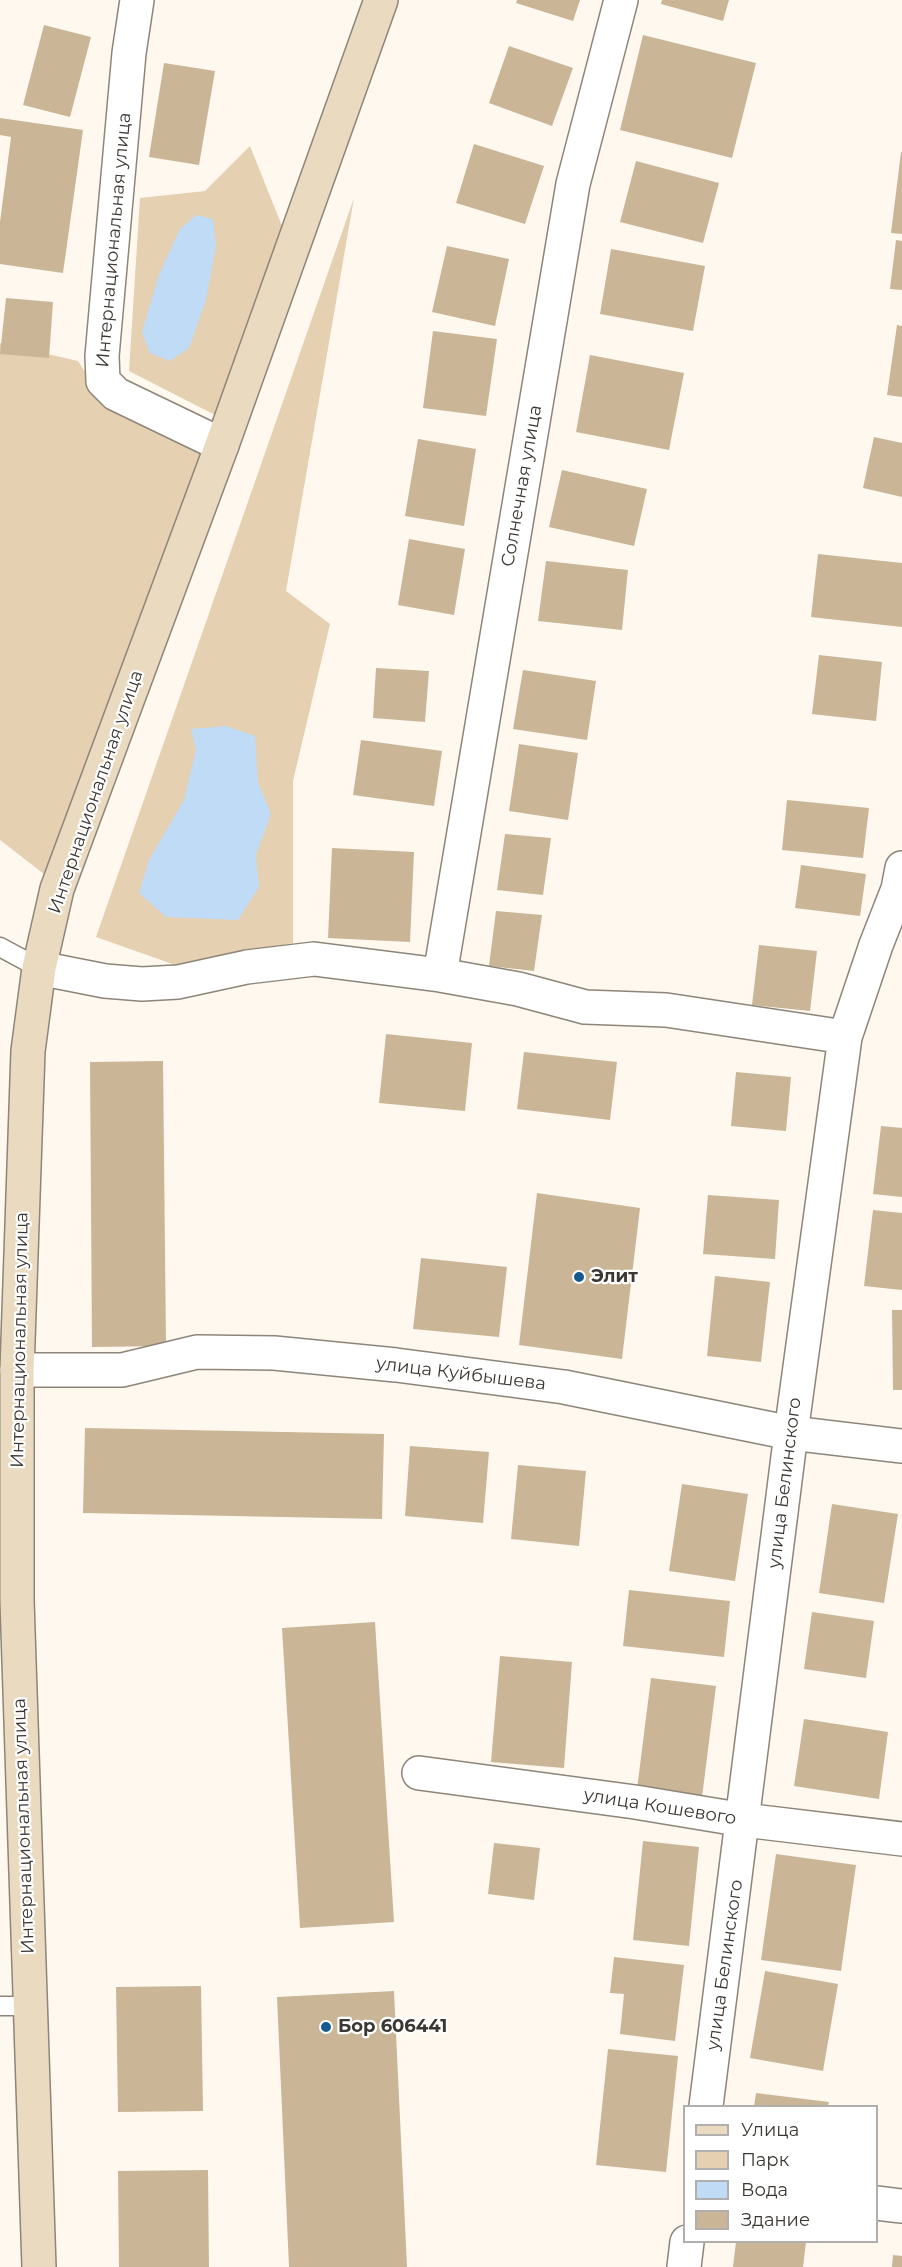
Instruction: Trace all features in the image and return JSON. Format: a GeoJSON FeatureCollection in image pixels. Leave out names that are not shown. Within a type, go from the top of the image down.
{"type":"FeatureCollection","features":[{"type":"Feature","properties":{"kind":"main road","name":"Интернациональная улица"},"geometry":{"type":"LineString","coordinates":[[39,2267],[15,2006],[17,1600],[8,1447],[17,1370],[28,1051],[39,968],[57,889],[222,445],[381,0]]}},
{"type":"Feature","properties":{"kind":"street","name":"Интернациональная улица"},"geometry":{"type":"LineString","coordinates":[[137,0],[129,53],[102,356],[103,381],[116,394],[222,445]]}},
{"type":"Feature","properties":{"kind":"street","name":"Солнечная улица"},"geometry":{"type":"LineString","coordinates":[[440,975],[573,184],[621,0]]}},
{"type":"Feature","properties":{"kind":"street","name":"улица Белинского"},"geometry":{"type":"LineString","coordinates":[[706,2105],[744,1820],[791,1433],[845,1037],[876,945],[901,883]]}},
{"type":"Feature","properties":{"kind":"street"},"geometry":{"type":"LineString","coordinates":[[39,968],[105,981],[142,984],[178,982],[248,968],[314,959],[440,975],[518,989],[585,1007],[666,1011],[845,1037]]}},
{"type":"Feature","properties":{"kind":"street","name":"улица Куйбышева"},"geometry":{"type":"LineString","coordinates":[[17,1370],[122,1370],[197,1352],[274,1353],[396,1365],[564,1387],[791,1433],[902,1446]]}},
{"type":"Feature","properties":{"kind":"street","name":"улица Кошевого"},"geometry":{"type":"LineString","coordinates":[[419,1773],[635,1802],[744,1820],[902,1839]]}},
{"type":"Feature","properties":{"kind":"street"},"geometry":{"type":"LineString","coordinates":[[878,2203],[902,2206]]}},
{"type":"Feature","properties":{"kind":"street"},"geometry":{"type":"LineString","coordinates":[[684,2267],[687,2243]]}},
{"type":"Feature","properties":{"kind":"lane"},"geometry":{"type":"LineString","coordinates":[[0,947],[39,968]]}},
{"type":"Feature","properties":{"kind":"green space"},"geometry":{"type":"Polygon","coordinates":[[[250,146],[284,231],[219,417],[129,371],[140,198],[205,191],[250,146]]]}},
{"type":"Feature","properties":{"kind":"green space"},"geometry":{"type":"Polygon","coordinates":[[[354,198],[286,591],[330,624],[293,781],[293,943],[178,966],[96,937],[354,198]]]}},
{"type":"Feature","properties":{"kind":"green space"},"geometry":{"type":"Polygon","coordinates":[[[0,343],[78,361],[104,402],[208,453],[44,874],[0,840],[0,343]]]}},
{"type":"Feature","properties":{"kind":"water"},"geometry":{"type":"Polygon","coordinates":[[[196,215],[213,219],[216,246],[206,300],[189,348],[170,361],[150,353],[142,332],[159,275],[180,229],[196,215]]]}},
{"type":"Feature","properties":{"kind":"water"},"geometry":{"type":"Polygon","coordinates":[[[226,726],[255,736],[258,782],[271,814],[256,855],[259,887],[238,920],[166,917],[139,893],[149,860],[184,800],[196,750],[191,729],[226,726]]]}},
{"type":"Feature","properties":{"kind":"building"},"geometry":{"type":"Polygon","coordinates":[[[517,0],[580,0],[573,21],[516,3],[517,0]]]}},
{"type":"Feature","properties":{"kind":"building"},"geometry":{"type":"Polygon","coordinates":[[[662,0],[729,0],[723,21],[661,4],[662,0]]]}},
{"type":"Feature","properties":{"kind":"building"},"geometry":{"type":"Polygon","coordinates":[[[44,25],[91,37],[70,117],[23,105],[44,25]]]}},
{"type":"Feature","properties":{"kind":"building"},"geometry":{"type":"Polygon","coordinates":[[[643,35],[756,63],[732,158],[620,130],[643,35]]]}},
{"type":"Feature","properties":{"kind":"building"},"geometry":{"type":"Polygon","coordinates":[[[509,46],[573,68],[552,126],[489,103],[509,46]]]}},
{"type":"Feature","properties":{"kind":"building"},"geometry":{"type":"Polygon","coordinates":[[[164,63],[215,71],[199,165],[149,157],[164,63]]]}},
{"type":"Feature","properties":{"kind":"building"},"geometry":{"type":"Polygon","coordinates":[[[0,118],[83,130],[63,273],[0,264],[0,222],[11,137],[0,135],[0,118]]]}},
{"type":"Feature","properties":{"kind":"building"},"geometry":{"type":"Polygon","coordinates":[[[474,144],[544,166],[525,224],[456,203],[474,144]]]}},
{"type":"Feature","properties":{"kind":"building"},"geometry":{"type":"Polygon","coordinates":[[[902,152],[902,234],[891,233],[902,152]]]}},
{"type":"Feature","properties":{"kind":"building"},"geometry":{"type":"Polygon","coordinates":[[[636,161],[719,183],[703,243],[620,222],[636,161]]]}},
{"type":"Feature","properties":{"kind":"building"},"geometry":{"type":"Polygon","coordinates":[[[896,240],[902,241],[902,290],[890,289],[896,240]]]}},
{"type":"Feature","properties":{"kind":"building"},"geometry":{"type":"Polygon","coordinates":[[[447,246],[509,259],[495,326],[432,312],[447,246]]]}},
{"type":"Feature","properties":{"kind":"building"},"geometry":{"type":"Polygon","coordinates":[[[611,249],[705,266],[693,331],[600,314],[611,249]]]}},
{"type":"Feature","properties":{"kind":"building"},"geometry":{"type":"Polygon","coordinates":[[[6,298],[53,302],[49,358],[0,354],[6,298]]]}},
{"type":"Feature","properties":{"kind":"building"},"geometry":{"type":"Polygon","coordinates":[[[897,325],[902,326],[902,397],[887,395],[897,325]]]}},
{"type":"Feature","properties":{"kind":"building"},"geometry":{"type":"Polygon","coordinates":[[[433,331],[497,339],[486,416],[423,408],[433,331]]]}},
{"type":"Feature","properties":{"kind":"building"},"geometry":{"type":"Polygon","coordinates":[[[590,355],[684,373],[669,450],[576,432],[590,355]]]}},
{"type":"Feature","properties":{"kind":"building"},"geometry":{"type":"Polygon","coordinates":[[[874,437],[902,443],[902,497],[863,488],[874,437]]]}},
{"type":"Feature","properties":{"kind":"building"},"geometry":{"type":"Polygon","coordinates":[[[418,439],[476,449],[464,526],[405,516],[418,439]]]}},
{"type":"Feature","properties":{"kind":"building"},"geometry":{"type":"Polygon","coordinates":[[[562,470],[647,489],[634,546],[549,527],[562,470]]]}},
{"type":"Feature","properties":{"kind":"building"},"geometry":{"type":"Polygon","coordinates":[[[409,539],[465,549],[454,615],[398,605],[409,539]]]}},
{"type":"Feature","properties":{"kind":"building"},"geometry":{"type":"Polygon","coordinates":[[[818,554],[902,563],[902,627],[811,617],[818,554]]]}},
{"type":"Feature","properties":{"kind":"building"},"geometry":{"type":"Polygon","coordinates":[[[546,561],[628,570],[622,630],[538,621],[546,561]]]}},
{"type":"Feature","properties":{"kind":"building"},"geometry":{"type":"Polygon","coordinates":[[[819,655],[882,662],[876,721],[812,714],[819,655]]]}},
{"type":"Feature","properties":{"kind":"building"},"geometry":{"type":"Polygon","coordinates":[[[376,668],[429,671],[425,722],[373,718],[376,668]]]}},
{"type":"Feature","properties":{"kind":"building"},"geometry":{"type":"Polygon","coordinates":[[[523,670],[596,681],[587,740],[513,729],[523,670]]]}},
{"type":"Feature","properties":{"kind":"building"},"geometry":{"type":"Polygon","coordinates":[[[361,740],[442,751],[434,806],[353,795],[361,740]]]}},
{"type":"Feature","properties":{"kind":"building"},"geometry":{"type":"Polygon","coordinates":[[[519,744],[578,753],[568,820],[509,811],[519,744]]]}},
{"type":"Feature","properties":{"kind":"building"},"geometry":{"type":"Polygon","coordinates":[[[787,800],[869,808],[863,858],[782,850],[787,800]]]}},
{"type":"Feature","properties":{"kind":"building"},"geometry":{"type":"Polygon","coordinates":[[[505,834],[551,838],[543,895],[497,890],[505,834]]]}},
{"type":"Feature","properties":{"kind":"building"},"geometry":{"type":"Polygon","coordinates":[[[332,848],[414,852],[410,942],[328,938],[332,848]]]}},
{"type":"Feature","properties":{"kind":"building"},"geometry":{"type":"Polygon","coordinates":[[[801,865],[866,874],[860,916],[795,908],[801,865]]]}},
{"type":"Feature","properties":{"kind":"building"},"geometry":{"type":"Polygon","coordinates":[[[496,911],[542,915],[534,971],[489,966],[496,911]]]}},
{"type":"Feature","properties":{"kind":"building"},"geometry":{"type":"Polygon","coordinates":[[[759,945],[817,951],[810,1011],[752,1005],[759,945]]]}},
{"type":"Feature","properties":{"kind":"building"},"geometry":{"type":"Polygon","coordinates":[[[386,1034],[472,1043],[465,1111],[379,1103],[386,1034]]]}},
{"type":"Feature","properties":{"kind":"building"},"geometry":{"type":"Polygon","coordinates":[[[524,1052],[617,1062],[610,1120],[517,1109],[524,1052]]]}},
{"type":"Feature","properties":{"kind":"building"},"geometry":{"type":"Polygon","coordinates":[[[163,1061],[166,1346],[92,1347],[90,1062],[163,1061]]]}},
{"type":"Feature","properties":{"kind":"building"},"geometry":{"type":"Polygon","coordinates":[[[736,1072],[791,1077],[786,1131],[731,1126],[736,1072]]]}},
{"type":"Feature","properties":{"kind":"building"},"geometry":{"type":"Polygon","coordinates":[[[881,1126],[902,1128],[902,1197],[873,1194],[881,1126]]]}},
{"type":"Feature","properties":{"kind":"building","name":"Элит"},"geometry":{"type":"Polygon","coordinates":[[[537,1193],[640,1208],[622,1359],[519,1345],[537,1193]]]}},
{"type":"Feature","properties":{"kind":"building"},"geometry":{"type":"Polygon","coordinates":[[[708,1195],[779,1200],[775,1259],[703,1254],[708,1195]]]}},
{"type":"Feature","properties":{"kind":"building"},"geometry":{"type":"Polygon","coordinates":[[[873,1210],[902,1213],[902,1290],[864,1286],[873,1210]]]}},
{"type":"Feature","properties":{"kind":"building"},"geometry":{"type":"Polygon","coordinates":[[[421,1258],[507,1267],[499,1337],[413,1329],[421,1258]]]}},
{"type":"Feature","properties":{"kind":"building"},"geometry":{"type":"Polygon","coordinates":[[[715,1276],[770,1282],[761,1362],[707,1356],[715,1276]]]}},
{"type":"Feature","properties":{"kind":"building"},"geometry":{"type":"Polygon","coordinates":[[[892,1310],[902,1310],[902,1390],[893,1390],[892,1310]]]}},
{"type":"Feature","properties":{"kind":"building"},"geometry":{"type":"Polygon","coordinates":[[[85,1428],[384,1434],[382,1519],[83,1513],[85,1428]]]}},
{"type":"Feature","properties":{"kind":"building"},"geometry":{"type":"Polygon","coordinates":[[[410,1446],[489,1452],[483,1523],[405,1516],[410,1446]]]}},
{"type":"Feature","properties":{"kind":"building"},"geometry":{"type":"Polygon","coordinates":[[[518,1465],[586,1471],[579,1546],[511,1539],[518,1465]]]}},
{"type":"Feature","properties":{"kind":"building"},"geometry":{"type":"Polygon","coordinates":[[[682,1484],[748,1494],[735,1581],[669,1571],[682,1484]]]}},
{"type":"Feature","properties":{"kind":"building"},"geometry":{"type":"Polygon","coordinates":[[[832,1504],[898,1514],[884,1603],[819,1593],[832,1504]]]}},
{"type":"Feature","properties":{"kind":"building"},"geometry":{"type":"Polygon","coordinates":[[[629,1590],[730,1601],[724,1657],[623,1646],[629,1590]]]}},
{"type":"Feature","properties":{"kind":"building"},"geometry":{"type":"Polygon","coordinates":[[[812,1612],[874,1621],[866,1678],[804,1669],[812,1612]]]}},
{"type":"Feature","properties":{"kind":"building"},"geometry":{"type":"Polygon","coordinates":[[[375,1622],[394,1922],[300,1928],[282,1628],[375,1622]]]}},
{"type":"Feature","properties":{"kind":"building"},"geometry":{"type":"Polygon","coordinates":[[[500,1656],[572,1662],[564,1768],[491,1762],[500,1656]]]}},
{"type":"Feature","properties":{"kind":"building"},"geometry":{"type":"Polygon","coordinates":[[[651,1678],[716,1686],[702,1797],[637,1789],[651,1678]]]}},
{"type":"Feature","properties":{"kind":"building"},"geometry":{"type":"Polygon","coordinates":[[[804,1719],[888,1732],[879,1799],[794,1786],[804,1719]]]}},
{"type":"Feature","properties":{"kind":"building"},"geometry":{"type":"Polygon","coordinates":[[[643,1841],[699,1847],[689,1946],[633,1940],[643,1841]]]}},
{"type":"Feature","properties":{"kind":"building"},"geometry":{"type":"Polygon","coordinates":[[[494,1843],[540,1848],[534,1900],[488,1894],[494,1843]]]}},
{"type":"Feature","properties":{"kind":"building"},"geometry":{"type":"Polygon","coordinates":[[[776,1854],[856,1865],[841,1971],[761,1960],[776,1854]]]}},
{"type":"Feature","properties":{"kind":"building"},"geometry":{"type":"Polygon","coordinates":[[[614,1957],[684,1965],[675,2041],[620,2034],[624,1994],[610,1993],[614,1957]]]}},
{"type":"Feature","properties":{"kind":"building"},"geometry":{"type":"Polygon","coordinates":[[[765,1971],[838,1984],[823,2071],[750,2058],[765,1971]]]}},
{"type":"Feature","properties":{"kind":"building"},"geometry":{"type":"Polygon","coordinates":[[[201,1986],[203,2111],[118,2112],[116,1987],[201,1986]]]}},
{"type":"Feature","properties":{"kind":"building"},"geometry":{"type":"Polygon","coordinates":[[[394,1991],[407,2267],[289,2267],[277,1997],[394,1991]]]}},
{"type":"Feature","properties":{"kind":"building"},"geometry":{"type":"Polygon","coordinates":[[[608,2049],[678,2056],[666,2172],[596,2165],[608,2049]]]}},
{"type":"Feature","properties":{"kind":"building"},"geometry":{"type":"Polygon","coordinates":[[[756,2093],[829,2102],[828,2105],[754,2105],[756,2093]]]}},
{"type":"Feature","properties":{"kind":"building"},"geometry":{"type":"Polygon","coordinates":[[[208,2170],[209,2267],[119,2267],[118,2171],[208,2170]]]}},
{"type":"Feature","properties":{"kind":"building"},"geometry":{"type":"Polygon","coordinates":[[[736,2243],[806,2243],[803,2267],[733,2267],[736,2243]]]}},
{"type":"Feature","properties":{"kind":"building"},"geometry":{"type":"Polygon","coordinates":[[[893,2255],[902,2256],[902,2267],[892,2267],[893,2255]]]}},
{"type":"Feature","properties":{"kind":"place","name":"Элит"},"geometry":{"type":"Point","coordinates":[579,1277]}},
{"type":"Feature","properties":{"kind":"place","name":"Бор 606441"},"geometry":{"type":"Point","coordinates":[326,2027]}}]}
